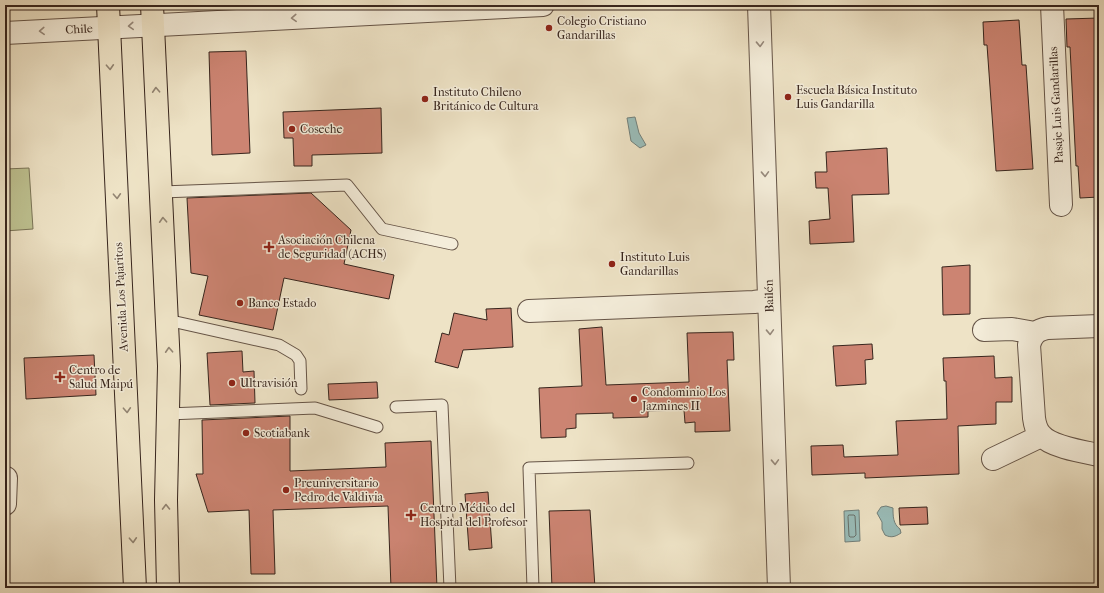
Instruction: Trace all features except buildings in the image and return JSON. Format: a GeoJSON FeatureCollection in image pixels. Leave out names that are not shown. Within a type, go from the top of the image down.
{"type":"FeatureCollection","features":[{"type":"Feature","properties":{"kind":"main road","name":"Avenida Los Pajaritos"},"geometry":{"type":"LineString","coordinates":[[108,5],[135,588]]}},
{"type":"Feature","properties":{"kind":"main road"},"geometry":{"type":"LineString","coordinates":[[153,15],[169,366],[166,500],[168,588]]}},
{"type":"Feature","properties":{"kind":"street","name":"Chile"},"geometry":{"type":"LineString","coordinates":[[5,33],[108,28],[153,15],[543,5]]}},
{"type":"Feature","properties":{"kind":"street","name":"Bailén"},"geometry":{"type":"LineString","coordinates":[[759,5],[779,588]]}},
{"type":"Feature","properties":{"kind":"street","name":"Pasaje Luis Gandarillas"},"geometry":{"type":"LineString","coordinates":[[1052,5],[1061,205]]}},
{"type":"Feature","properties":{"kind":"street"},"geometry":{"type":"LineString","coordinates":[[529,311],[754,302],[769,300]]}},
{"type":"Feature","properties":{"kind":"street"},"geometry":{"type":"LineString","coordinates":[[1099,326],[1041,329],[1035,333],[1029,346],[1034,418],[1036,428],[1041,436],[1054,443],[1099,455]]}},
{"type":"Feature","properties":{"kind":"street"},"geometry":{"type":"LineString","coordinates":[[984,330],[1012,329],[1035,333]]}},
{"type":"Feature","properties":{"kind":"street"},"geometry":{"type":"LineString","coordinates":[[993,459],[1041,436]]}},
{"type":"Feature","properties":{"kind":"street"},"geometry":{"type":"LineString","coordinates":[[5,504],[6,478]]}},
{"type":"Feature","properties":{"kind":"lane"},"geometry":{"type":"LineString","coordinates":[[162,192],[347,185],[382,229],[452,244]]}},
{"type":"Feature","properties":{"kind":"lane"},"geometry":{"type":"LineString","coordinates":[[167,320],[279,345],[296,355],[300,361],[301,389]]}},
{"type":"Feature","properties":{"kind":"lane"},"geometry":{"type":"LineString","coordinates":[[396,407],[442,405],[450,588]]}},
{"type":"Feature","properties":{"kind":"lane"},"geometry":{"type":"LineString","coordinates":[[168,414],[316,408],[377,427]]}},
{"type":"Feature","properties":{"kind":"lane"},"geometry":{"type":"LineString","coordinates":[[533,588],[529,468],[688,463]]}},
{"type":"Feature","properties":{"kind":"green space"},"geometry":{"type":"Polygon","coordinates":[[[29,168],[33,229],[5,231],[5,169],[29,168]]]}},
{"type":"Feature","properties":{"kind":"water"},"geometry":{"type":"Polygon","coordinates":[[[635,117],[639,133],[646,145],[640,148],[631,141],[627,118],[635,117]]]}},
{"type":"Feature","properties":{"kind":"water"},"geometry":{"type":"Polygon","coordinates":[[[886,506],[893,508],[893,517],[901,533],[891,537],[885,535],[882,529],[882,522],[877,513],[881,507],[886,506]]]}},
{"type":"Feature","properties":{"kind":"water"},"geometry":{"type":"Polygon","coordinates":[[[859,510],[860,541],[845,542],[844,511],[859,510]]]}},
{"type":"Feature","properties":{"kind":"water"},"geometry":{"type":"Polygon","coordinates":[[[1000,584],[1000,588],[975,588],[975,585],[1000,584]]]}},
{"type":"Feature","properties":{"kind":"place","name":"Colegio Cristiano Gandarillas"},"geometry":{"type":"Point","coordinates":[549,28]}},
{"type":"Feature","properties":{"kind":"place","name":"Escuela Básica Instituto Luis Gandarilla"},"geometry":{"type":"Point","coordinates":[788,97]}},
{"type":"Feature","properties":{"kind":"place","name":"Instituto Chileno Británico de Cultura"},"geometry":{"type":"Point","coordinates":[425,99]}},
{"type":"Feature","properties":{"kind":"place","name":"Coseche"},"geometry":{"type":"Point","coordinates":[292,129]}},
{"type":"Feature","properties":{"kind":"place","name":"Asociación Chilena de Seguridad (ACHS)"},"geometry":{"type":"Point","coordinates":[269,247]}},
{"type":"Feature","properties":{"kind":"place","name":"Instituto Luis Gandarillas"},"geometry":{"type":"Point","coordinates":[612,264]}},
{"type":"Feature","properties":{"kind":"place","name":"Banco Estado"},"geometry":{"type":"Point","coordinates":[240,303]}},
{"type":"Feature","properties":{"kind":"place","name":"Centro de Salud Maipú"},"geometry":{"type":"Point","coordinates":[60,377]}},
{"type":"Feature","properties":{"kind":"place","name":"Ultravisión"},"geometry":{"type":"Point","coordinates":[232,383]}},
{"type":"Feature","properties":{"kind":"place","name":"Condominio Los Jazmines II"},"geometry":{"type":"Point","coordinates":[634,399]}},
{"type":"Feature","properties":{"kind":"place","name":"Scotiabank"},"geometry":{"type":"Point","coordinates":[246,433]}},
{"type":"Feature","properties":{"kind":"place","name":"Preuniversitario Pedro de Valdivia"},"geometry":{"type":"Point","coordinates":[286,490]}},
{"type":"Feature","properties":{"kind":"place","name":"Centro Médico del Hospital del Profesor"},"geometry":{"type":"Point","coordinates":[411,515]}}]}
